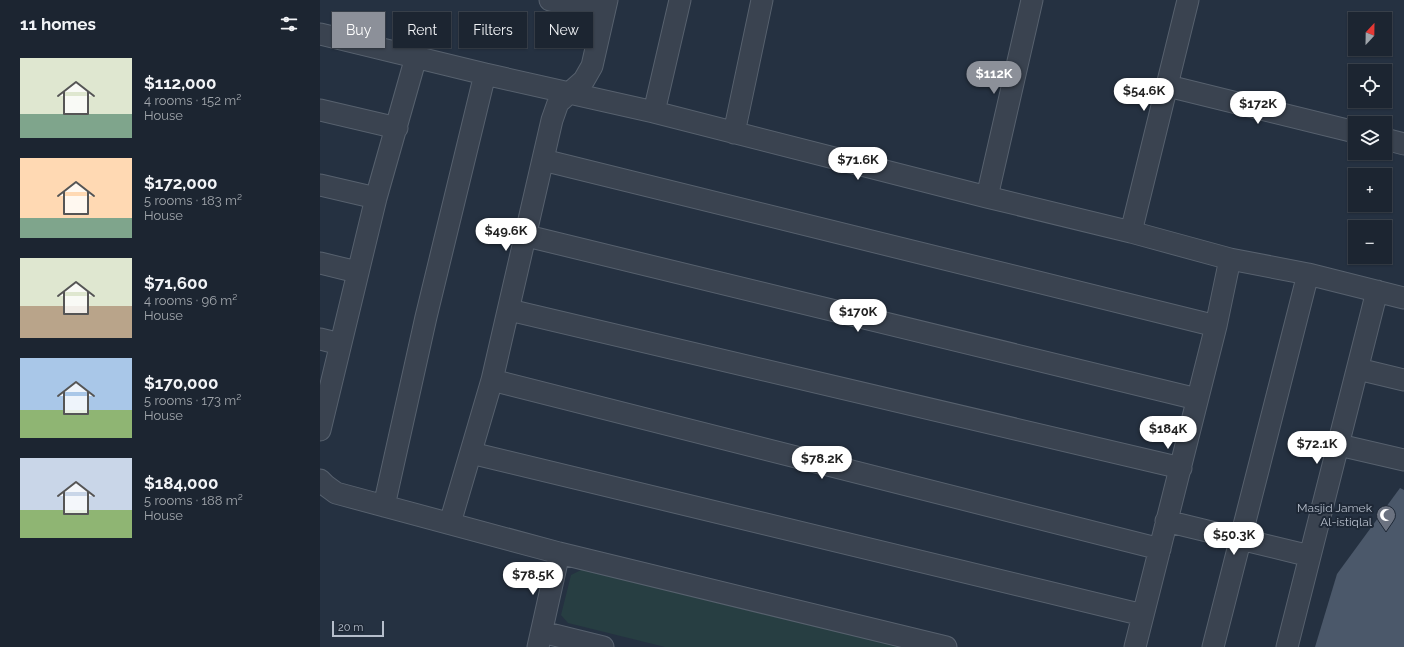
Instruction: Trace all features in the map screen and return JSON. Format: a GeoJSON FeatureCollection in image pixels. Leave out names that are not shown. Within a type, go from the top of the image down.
{"type":"FeatureCollection","features":[{"type":"Feature","properties":{"kind":"street"},"geometry":{"type":"LineString","coordinates":[[450,523],[492,380],[543,160],[558,103],[584,80],[592,66],[606,6],[550,0]]}},
{"type":"Feature","properties":{"kind":"street"},"geometry":{"type":"LineString","coordinates":[[654,112],[680,0]]}},
{"type":"Feature","properties":{"kind":"street"},"geometry":{"type":"LineString","coordinates":[[734,133],[762,0]]}},
{"type":"Feature","properties":{"kind":"street"},"geometry":{"type":"LineString","coordinates":[[987,197],[1032,0]]}},
{"type":"Feature","properties":{"kind":"street"},"geometry":{"type":"LineString","coordinates":[[1131,232],[1188,0]]}},
{"type":"Feature","properties":{"kind":"street"},"geometry":{"type":"LineString","coordinates":[[320,34],[485,74],[654,112],[1131,232],[1230,259],[1308,274],[1404,298]]}},
{"type":"Feature","properties":{"kind":"street"},"geometry":{"type":"LineString","coordinates":[[320,430],[330,341],[357,272],[376,198],[416,57]]}},
{"type":"Feature","properties":{"kind":"street"},"geometry":{"type":"LineString","coordinates":[[384,506],[426,317],[485,74]]}},
{"type":"Feature","properties":{"kind":"street"},"geometry":{"type":"LineString","coordinates":[[1168,86],[1348,130]]}},
{"type":"Feature","properties":{"kind":"street"},"geometry":{"type":"LineString","coordinates":[[320,110],[397,128]]}},
{"type":"Feature","properties":{"kind":"street"},"geometry":{"type":"LineString","coordinates":[[1392,141],[1404,144]]}},
{"type":"Feature","properties":{"kind":"street"},"geometry":{"type":"LineString","coordinates":[[543,160],[1216,326]]}},
{"type":"Feature","properties":{"kind":"street"},"geometry":{"type":"LineString","coordinates":[[320,184],[376,198]]}},
{"type":"Feature","properties":{"kind":"street"},"geometry":{"type":"LineString","coordinates":[[526,236],[1197,399]]}},
{"type":"Feature","properties":{"kind":"street"},"geometry":{"type":"LineString","coordinates":[[1135,647],[1216,326],[1230,259]]}},
{"type":"Feature","properties":{"kind":"street"},"geometry":{"type":"LineString","coordinates":[[320,263],[357,272]]}},
{"type":"Feature","properties":{"kind":"street"},"geometry":{"type":"LineString","coordinates":[[1213,647],[1308,274]]}},
{"type":"Feature","properties":{"kind":"street"},"geometry":{"type":"LineString","coordinates":[[1287,647],[1377,291]]}},
{"type":"Feature","properties":{"kind":"street"},"geometry":{"type":"LineString","coordinates":[[509,310],[1181,468]]}},
{"type":"Feature","properties":{"kind":"street"},"geometry":{"type":"LineString","coordinates":[[1358,369],[1404,380]]}},
{"type":"Feature","properties":{"kind":"street"},"geometry":{"type":"LineString","coordinates":[[492,380],[1160,549]]}},
{"type":"Feature","properties":{"kind":"street"},"geometry":{"type":"LineString","coordinates":[[1339,446],[1404,460]]}},
{"type":"Feature","properties":{"kind":"street"},"geometry":{"type":"LineString","coordinates":[[471,453],[1143,615]]}},
{"type":"Feature","properties":{"kind":"street"},"geometry":{"type":"LineString","coordinates":[[320,480],[325,486],[336,493],[559,553],[946,647]]}},
{"type":"Feature","properties":{"kind":"street"},"geometry":{"type":"LineString","coordinates":[[1166,521],[1310,556]]}},
{"type":"Feature","properties":{"kind":"street"},"geometry":{"type":"LineString","coordinates":[[559,553],[540,640],[603,647]]}},
{"type":"Feature","properties":{"kind":"green space"},"geometry":{"type":"Polygon","coordinates":[[[583,569],[903,647],[665,647],[568,623],[561,615],[571,575],[583,569]]]}},
{"type":"Feature","properties":{"kind":"building","name":"Masjid Jamek Al-istiqlal"},"geometry":{"type":"Polygon","coordinates":[[[1400,488],[1404,490],[1404,647],[1315,647],[1337,574],[1400,488]]]}},
{"type":"Feature","properties":{"kind":"place","name":"Masjid Jamek Al-istiqlal"},"geometry":{"type":"Point","coordinates":[1386,532]}}]}
